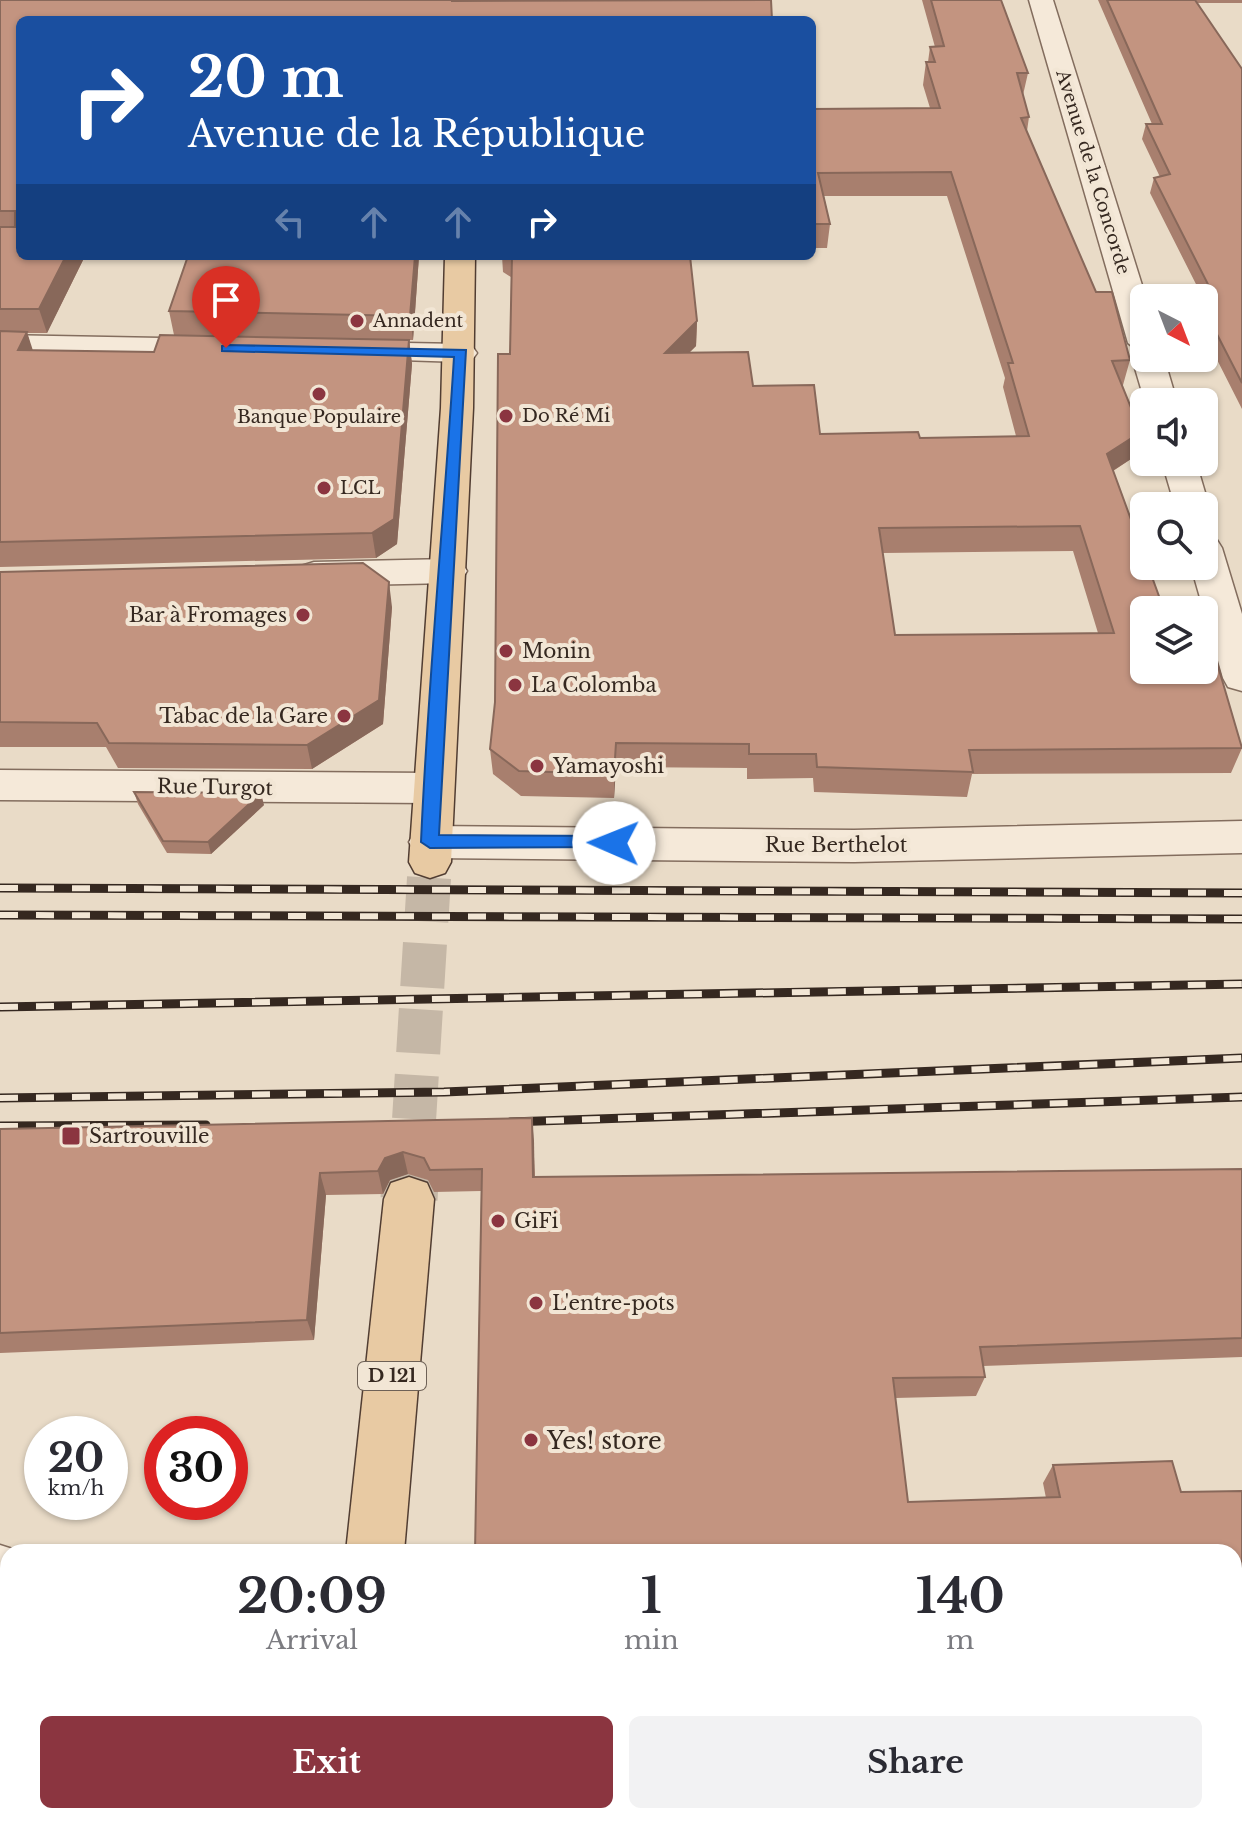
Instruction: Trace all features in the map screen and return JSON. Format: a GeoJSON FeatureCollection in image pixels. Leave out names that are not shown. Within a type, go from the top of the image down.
{"type":"FeatureCollection","features":[{"type":"Feature","properties":{"kind":"main road"},"geometry":{"type":"LineString","coordinates":[[430,852],[431,788],[449,571],[461,353],[460,260]]}},
{"type":"Feature","properties":{"kind":"main road","name":"D 121"},"geometry":{"type":"LineString","coordinates":[[376,1544],[409,1199]]}},
{"type":"Feature","properties":{"kind":"street","name":"Avenue de la Concorde"},"geometry":{"type":"LineString","coordinates":[[1041,0],[1130,296]]}},
{"type":"Feature","properties":{"kind":"street"},"geometry":{"type":"LineString","coordinates":[[0,344],[242,349]]}},
{"type":"Feature","properties":{"kind":"street"},"geometry":{"type":"LineString","coordinates":[[319,350],[461,353]]}},
{"type":"Feature","properties":{"kind":"street"},"geometry":{"type":"LineString","coordinates":[[285,575],[449,571]]}},
{"type":"Feature","properties":{"kind":"street"},"geometry":{"type":"LineString","coordinates":[[1213,580],[1242,678]]}},
{"type":"Feature","properties":{"kind":"street","name":"Rue Turgot"},"geometry":{"type":"LineString","coordinates":[[0,785],[431,788]]}},
{"type":"Feature","properties":{"kind":"street","name":"Rue Berthelot"},"geometry":{"type":"LineString","coordinates":[[430,852],[1242,837]]}},
{"type":"Feature","properties":{"kind":"building"},"geometry":{"type":"Polygon","coordinates":[[[0,0],[771,0],[772,16],[16,16],[16,260],[64,260],[39,309],[0,309],[0,227],[15,227],[15,211],[0,211],[0,0]]]}},
{"type":"Feature","properties":{"kind":"building"},"geometry":{"type":"Polygon","coordinates":[[[931,0],[1001,0],[1028,73],[1017,73],[1029,117],[1021,118],[1096,292],[1112,292],[1130,360],[1112,361],[1130,405],[1130,439],[1107,454],[1130,517],[1130,580],[1153,580],[1159,596],[1130,596],[1130,684],[1218,684],[1218,666],[1242,748],[969,750],[973,772],[817,767],[816,754],[749,754],[749,744],[616,743],[614,774],[519,771],[490,749],[495,702],[498,354],[510,354],[512,260],[690,260],[697,321],[665,353],[748,352],[753,386],[814,385],[820,434],[918,432],[920,438],[1029,436],[1008,363],[1013,363],[951,172],[818,173],[830,224],[816,224],[816,109],[940,108],[926,62],[935,62],[930,47],[944,46],[931,0]],[[1080,526],[879,528],[895,635],[1114,633],[1080,526]]]}},
{"type":"Feature","properties":{"kind":"building"},"geometry":{"type":"Polygon","coordinates":[[[1107,0],[1195,0],[1242,69],[1242,383],[1218,336],[1218,284],[1208,284],[1154,178],[1170,174],[1146,124],[1162,124],[1107,0]]]}},
{"type":"Feature","properties":{"kind":"building"},"geometry":{"type":"Polygon","coordinates":[[[187,260],[415,260],[410,316],[169,311],[187,260]]]}},
{"type":"Feature","properties":{"kind":"building"},"geometry":{"type":"Polygon","coordinates":[[[0,331],[27,332],[18,350],[154,352],[160,335],[409,340],[394,519],[372,533],[0,542],[0,331]]]}},
{"type":"Feature","properties":{"kind":"building"},"geometry":{"type":"Polygon","coordinates":[[[363,563],[389,582],[379,700],[307,745],[109,743],[97,723],[0,722],[0,572],[363,563]]]}},
{"type":"Feature","properties":{"kind":"building"},"geometry":{"type":"Polygon","coordinates":[[[134,792],[261,793],[208,842],[163,841],[134,792]]]}},
{"type":"Feature","properties":{"kind":"building"},"geometry":{"type":"Polygon","coordinates":[[[532,1118],[533,1177],[1242,1169],[1242,1338],[980,1347],[985,1377],[893,1378],[908,1502],[1060,1497],[1053,1465],[1172,1461],[1181,1492],[1242,1491],[1242,1544],[475,1544],[482,1169],[430,1170],[424,1158],[403,1152],[385,1158],[378,1171],[320,1173],[307,1320],[0,1333],[0,1129],[532,1118]]]}},
{"type":"Feature","properties":{"kind":"tunnel"},"geometry":{"type":"LineString","coordinates":[[410,1185],[430,862]]}},
{"type":"Feature","properties":{"kind":"tunnel"},"geometry":{"type":"LineString","coordinates":[[409,1199],[410,1183]]}},
{"type":"Feature","properties":{"kind":"railway"},"geometry":{"type":"LineString","coordinates":[[0,888],[1242,893]]}},
{"type":"Feature","properties":{"kind":"railway"},"geometry":{"type":"LineString","coordinates":[[0,915],[1242,919]]}},
{"type":"Feature","properties":{"kind":"railway"},"geometry":{"type":"LineString","coordinates":[[0,1007],[1242,984]]}},
{"type":"Feature","properties":{"kind":"railway"},"geometry":{"type":"LineString","coordinates":[[0,1098],[444,1092],[1242,1058]]}},
{"type":"Feature","properties":{"kind":"railway"},"geometry":{"type":"LineString","coordinates":[[510,1122],[1242,1097]]}},
{"type":"Feature","properties":{"kind":"railway"},"geometry":{"type":"LineString","coordinates":[[0,1126],[206,1125]]}},
{"type":"Feature","properties":{"kind":"place","name":"Annadent"},"geometry":{"type":"Point","coordinates":[357,321]}},
{"type":"Feature","properties":{"kind":"place","name":"Banque Populaire"},"geometry":{"type":"Point","coordinates":[319,394]}},
{"type":"Feature","properties":{"kind":"place","name":"Do Ré Mi"},"geometry":{"type":"Point","coordinates":[506,416]}},
{"type":"Feature","properties":{"kind":"place","name":"LCL"},"geometry":{"type":"Point","coordinates":[324,488]}},
{"type":"Feature","properties":{"kind":"place","name":"Bar à Fromages"},"geometry":{"type":"Point","coordinates":[303,615]}},
{"type":"Feature","properties":{"kind":"place","name":"Monin"},"geometry":{"type":"Point","coordinates":[506,651]}},
{"type":"Feature","properties":{"kind":"place","name":"La Colomba"},"geometry":{"type":"Point","coordinates":[515,685]}},
{"type":"Feature","properties":{"kind":"place","name":"Tabac de la Gare"},"geometry":{"type":"Point","coordinates":[344,716]}},
{"type":"Feature","properties":{"kind":"place","name":"Yamayoshi"},"geometry":{"type":"Point","coordinates":[537,766]}},
{"type":"Feature","properties":{"kind":"place","name":"Sartrouville"},"geometry":{"type":"Point","coordinates":[71,1136]}},
{"type":"Feature","properties":{"kind":"place","name":"GiFi"},"geometry":{"type":"Point","coordinates":[498,1221]}},
{"type":"Feature","properties":{"kind":"place","name":"L'entre-pots"},"geometry":{"type":"Point","coordinates":[536,1303]}},
{"type":"Feature","properties":{"kind":"place","name":"Yes! store"},"geometry":{"type":"Point","coordinates":[531,1440]}},
{"type":"Feature","properties":{"kind":"route"},"geometry":{"type":"LineString","coordinates":[[226,348],[461,353],[449,571],[435,710],[430,842],[614,843]]}}]}
